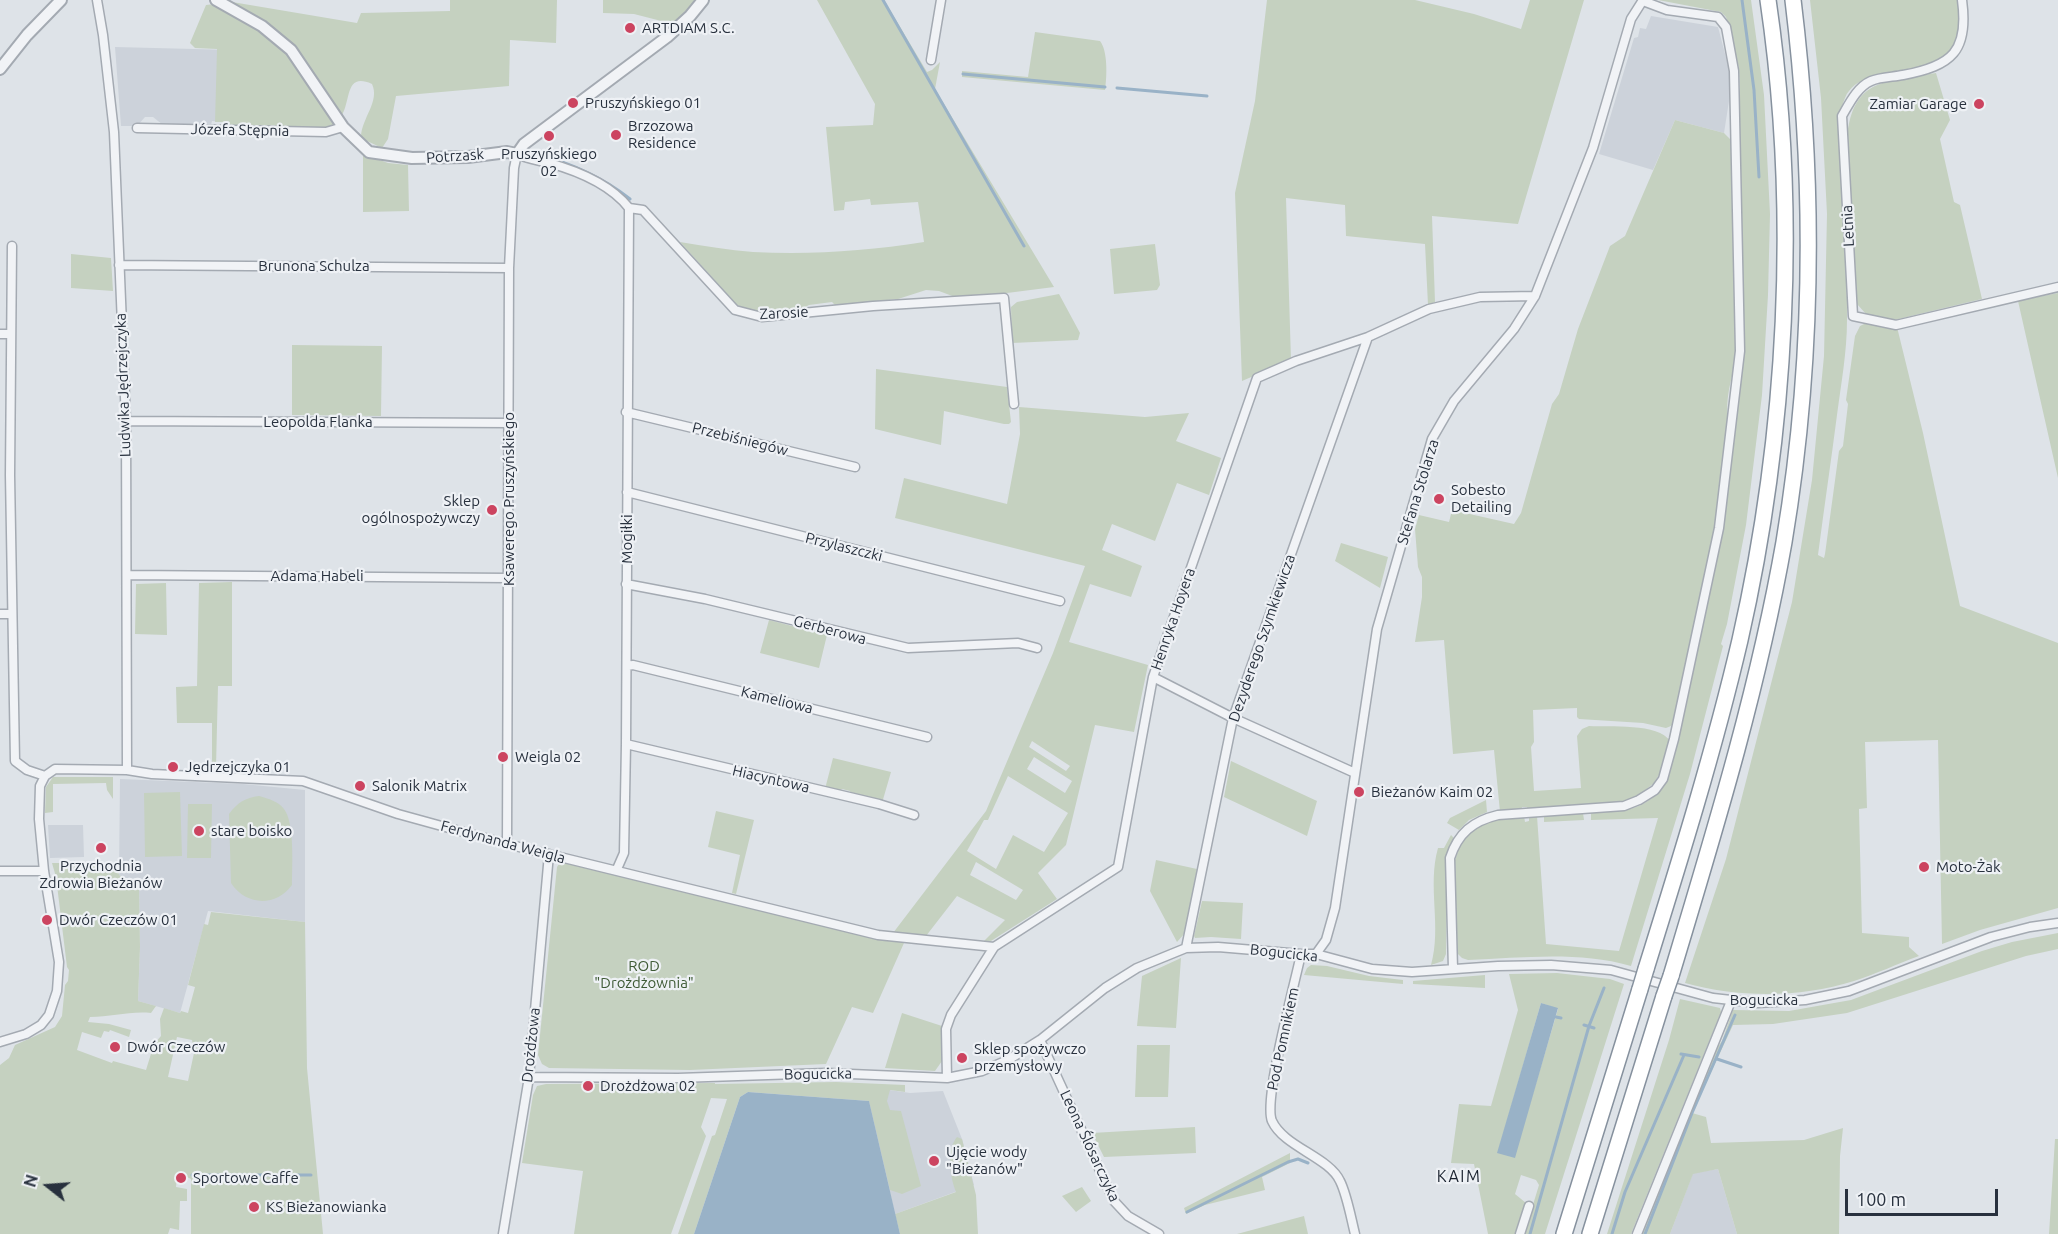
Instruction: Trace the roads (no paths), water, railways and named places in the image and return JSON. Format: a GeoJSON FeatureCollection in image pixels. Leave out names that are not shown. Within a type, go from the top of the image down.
{"type":"FeatureCollection","features":[{"type":"Feature","properties":{"kind":"highway"},"geometry":{"type":"LineString","coordinates":[[1564,1234],[1697,805],[1732,671],[1756,559],[1770,469],[1781,351],[1784,253],[1782,159],[1776,67],[1768,0]]}},
{"type":"Feature","properties":{"kind":"highway"},"geometry":{"type":"LineString","coordinates":[[1590,1234],[1722,804],[1757,673],[1775,590],[1790,499],[1804,361],[1808,255],[1807,156],[1793,0]]}},
{"type":"Feature","properties":{"kind":"street"},"geometry":{"type":"LineString","coordinates":[[0,69],[27,35],[61,0]]}},
{"type":"Feature","properties":{"kind":"street","name":"Ludwika Jędrzejczyka"},"geometry":{"type":"LineString","coordinates":[[97,0],[114,132],[126,421],[127,770]]}},
{"type":"Feature","properties":{"kind":"street","name":"Potrzask"},"geometry":{"type":"LineString","coordinates":[[216,0],[262,27],[291,50],[343,127],[369,152],[403,158],[468,158],[507,152],[517,154]]}},
{"type":"Feature","properties":{"kind":"street"},"geometry":{"type":"LineString","coordinates":[[517,154],[524,144],[668,38],[703,0]]}},
{"type":"Feature","properties":{"kind":"street"},"geometry":{"type":"LineString","coordinates":[[931,60],[941,0]]}},
{"type":"Feature","properties":{"kind":"street"},"geometry":{"type":"LineString","coordinates":[[1453,969],[1450,858],[1454,846],[1471,825],[1482,819],[1498,815],[1624,806],[1655,790],[1663,779],[1675,734],[1719,528],[1740,351],[1734,71],[1726,27],[1718,17],[1667,10],[1643,0]]}},
{"type":"Feature","properties":{"kind":"street","name":"Stefana Stolarza"},"geometry":{"type":"LineString","coordinates":[[1316,954],[1326,940],[1335,908],[1377,629],[1432,439],[1454,401],[1514,329],[1535,296],[1593,148],[1631,19],[1643,0]]}},
{"type":"Feature","properties":{"kind":"street","name":"Letnia"},"geometry":{"type":"LineString","coordinates":[[1962,0],[1965,22],[1963,38],[1954,55],[1938,65],[1922,70],[1870,81],[1853,96],[1842,116],[1853,316],[1896,325],[2058,287]]}},
{"type":"Feature","properties":{"kind":"street","name":"Józefa Stępnia"},"geometry":{"type":"LineString","coordinates":[[137,128],[326,132],[343,127]]}},
{"type":"Feature","properties":{"kind":"street","name":"Zarosie"},"geometry":{"type":"LineString","coordinates":[[517,154],[572,171],[603,185],[620,197],[628,208],[643,210],[735,310],[762,317],[873,306],[1004,298],[1014,404]]}},
{"type":"Feature","properties":{"kind":"street","name":"Ksawerego Pruszyńskiego"},"geometry":{"type":"LineString","coordinates":[[507,844],[509,267],[514,168],[517,154]]}},
{"type":"Feature","properties":{"kind":"street","name":"Mogiłki"},"geometry":{"type":"LineString","coordinates":[[617,869],[624,853],[626,744],[628,208]]}},
{"type":"Feature","properties":{"kind":"street"},"geometry":{"type":"LineString","coordinates":[[0,1042],[26,1034],[41,1025],[49,1015],[56,998],[59,962],[44,871],[39,819],[40,786],[45,776],[27,770],[15,761],[10,475],[12,246]]}},
{"type":"Feature","properties":{"kind":"street","name":"Brunona Schulza"},"geometry":{"type":"LineString","coordinates":[[119,265],[509,267]]}},
{"type":"Feature","properties":{"kind":"street","name":"Henryka Hoyera"},"geometry":{"type":"LineString","coordinates":[[946,1078],[946,1029],[951,1016],[994,946],[1118,867],[1153,677],[1257,378],[1296,361],[1368,336],[1432,308],[1480,297],[1535,296]]}},
{"type":"Feature","properties":{"kind":"street"},"geometry":{"type":"LineString","coordinates":[[0,334],[11,334]]}},
{"type":"Feature","properties":{"kind":"street","name":"Dezyderego Szymkiewicza"},"geometry":{"type":"LineString","coordinates":[[1186,948],[1233,718],[1368,336]]}},
{"type":"Feature","properties":{"kind":"street","name":"Przebiśniegów"},"geometry":{"type":"LineString","coordinates":[[626,412],[855,467]]}},
{"type":"Feature","properties":{"kind":"street","name":"Leopolda Flanka"},"geometry":{"type":"LineString","coordinates":[[126,421],[510,423]]}},
{"type":"Feature","properties":{"kind":"street"},"geometry":{"type":"LineString","coordinates":[[0,476],[10,475]]}},
{"type":"Feature","properties":{"kind":"street","name":"Przylaszczki"},"geometry":{"type":"LineString","coordinates":[[627,492],[1060,601]]}},
{"type":"Feature","properties":{"kind":"street","name":"Adama Habeli"},"geometry":{"type":"LineString","coordinates":[[127,575],[508,578]]}},
{"type":"Feature","properties":{"kind":"street","name":"Gerberowa"},"geometry":{"type":"LineString","coordinates":[[626,584],[705,599],[908,648],[1018,643],[1037,648]]}},
{"type":"Feature","properties":{"kind":"street"},"geometry":{"type":"LineString","coordinates":[[0,614],[12,614]]}},
{"type":"Feature","properties":{"kind":"street","name":"Kameliowa"},"geometry":{"type":"LineString","coordinates":[[627,666],[644,668],[927,737]]}},
{"type":"Feature","properties":{"kind":"street"},"geometry":{"type":"LineString","coordinates":[[1153,677],[1233,718],[1354,773]]}},
{"type":"Feature","properties":{"kind":"street","name":"Hiacyntowa"},"geometry":{"type":"LineString","coordinates":[[626,744],[879,804],[914,815]]}},
{"type":"Feature","properties":{"kind":"street","name":"Ferdynanda Weigla"},"geometry":{"type":"LineString","coordinates":[[45,776],[55,769],[127,770],[152,774],[303,782],[398,814],[507,844],[617,869],[878,935],[994,946]]}},
{"type":"Feature","properties":{"kind":"street","name":"Drożdżowa"},"geometry":{"type":"LineString","coordinates":[[503,1234],[529,1077],[549,854]]}},
{"type":"Feature","properties":{"kind":"street"},"geometry":{"type":"LineString","coordinates":[[0,871],[44,871]]}},
{"type":"Feature","properties":{"kind":"street","name":"Bogucicka"},"geometry":{"type":"LineString","coordinates":[[529,1077],[678,1078],[826,1073],[946,1078],[982,1071],[1008,1060],[1040,1040],[1105,988],[1137,968],[1186,948],[1218,947],[1316,954],[1372,969],[1412,972],[1551,965],[1611,970],[1695,994],[1731,1001],[1781,1002],[1827,996],[1869,985],[1991,937],[2030,927],[2058,923]]}},
{"type":"Feature","properties":{"kind":"street","name":"Pod Pomnikiem"},"geometry":{"type":"LineString","coordinates":[[1301,954],[1271,1092],[1272,1119],[1282,1134],[1331,1170],[1340,1180],[1355,1234]]}},
{"type":"Feature","properties":{"kind":"street"},"geometry":{"type":"LineString","coordinates":[[1637,1234],[1731,1001]]}},
{"type":"Feature","properties":{"kind":"street","name":"Leona Ślósarczyka"},"geometry":{"type":"LineString","coordinates":[[1040,1040],[1114,1201],[1128,1216],[1159,1234]]}},
{"type":"Feature","properties":{"kind":"street"},"geometry":{"type":"LineString","coordinates":[[1520,1234],[1529,1206]]}},
{"type":"Feature","properties":{"kind":"water"},"geometry":{"type":"Polygon","coordinates":[[[1541,1003],[1558,1008],[1515,1158],[1497,1153],[1541,1003]]]}},
{"type":"Feature","properties":{"kind":"water"},"geometry":{"type":"Polygon","coordinates":[[[748,1092],[869,1101],[900,1234],[694,1234],[740,1097],[748,1092]]]}},
{"type":"Feature","properties":{"kind":"waterway"},"geometry":{"type":"LineString","coordinates":[[883,0],[1024,246]]}},
{"type":"Feature","properties":{"kind":"waterway"},"geometry":{"type":"LineString","coordinates":[[1742,0],[1754,90],[1759,177]]}},
{"type":"Feature","properties":{"kind":"waterway"},"geometry":{"type":"LineString","coordinates":[[963,74],[1105,87]]}},
{"type":"Feature","properties":{"kind":"waterway"},"geometry":{"type":"LineString","coordinates":[[1117,88],[1207,96]]}},
{"type":"Feature","properties":{"kind":"waterway"},"geometry":{"type":"LineString","coordinates":[[536,153],[585,172],[630,199]]}},
{"type":"Feature","properties":{"kind":"waterway"},"geometry":{"type":"LineString","coordinates":[[1530,1234],[1589,1026],[1604,988]]}},
{"type":"Feature","properties":{"kind":"waterway"},"geometry":{"type":"LineString","coordinates":[[1645,1234],[1692,1113],[1735,1015]]}},
{"type":"Feature","properties":{"kind":"waterway"},"geometry":{"type":"LineString","coordinates":[[1556,1017],[1561,1018]]}},
{"type":"Feature","properties":{"kind":"waterway"},"geometry":{"type":"LineString","coordinates":[[1584,1025],[1594,1028]]}},
{"type":"Feature","properties":{"kind":"waterway"},"geometry":{"type":"LineString","coordinates":[[1681,1054],[1699,1057]]}},
{"type":"Feature","properties":{"kind":"waterway"},"geometry":{"type":"LineString","coordinates":[[1612,1234],[1625,1192],[1684,1055]]}},
{"type":"Feature","properties":{"kind":"waterway"},"geometry":{"type":"LineString","coordinates":[[1717,1059],[1741,1067]]}},
{"type":"Feature","properties":{"kind":"waterway"},"geometry":{"type":"LineString","coordinates":[[1187,1212],[1288,1162],[1298,1159],[1308,1163]]}},
{"type":"Feature","properties":{"kind":"waterway"},"geometry":{"type":"LineString","coordinates":[[192,1175],[311,1175]]}},
{"type":"Feature","properties":{"kind":"place","name":"ARTDIAM S.C."},"geometry":{"type":"Point","coordinates":[630,28]}},
{"type":"Feature","properties":{"kind":"place","name":"Pruszyńskiego 01"},"geometry":{"type":"Point","coordinates":[573,103]}},
{"type":"Feature","properties":{"kind":"place","name":"Zamiar Garage"},"geometry":{"type":"Point","coordinates":[1979,104]}},
{"type":"Feature","properties":{"kind":"place","name":"Brzozowa Residence"},"geometry":{"type":"Point","coordinates":[616,135]}},
{"type":"Feature","properties":{"kind":"place","name":"Pruszyńskiego 02"},"geometry":{"type":"Point","coordinates":[549,136]}},
{"type":"Feature","properties":{"kind":"place","name":"Sobesto Detailing"},"geometry":{"type":"Point","coordinates":[1439,499]}},
{"type":"Feature","properties":{"kind":"place","name":"Sklep ogólnospożywczy"},"geometry":{"type":"Point","coordinates":[492,510]}},
{"type":"Feature","properties":{"kind":"place","name":"Weigla 02"},"geometry":{"type":"Point","coordinates":[503,757]}},
{"type":"Feature","properties":{"kind":"place","name":"Jędrzejczyka 01"},"geometry":{"type":"Point","coordinates":[173,767]}},
{"type":"Feature","properties":{"kind":"place","name":"Salonik Matrix"},"geometry":{"type":"Point","coordinates":[360,786]}},
{"type":"Feature","properties":{"kind":"place","name":"Bieżanów Kaim 02"},"geometry":{"type":"Point","coordinates":[1359,792]}},
{"type":"Feature","properties":{"kind":"place","name":"stare boisko"},"geometry":{"type":"Point","coordinates":[199,831]}},
{"type":"Feature","properties":{"kind":"place","name":"Przychodnia Zdrowia Bieżanów"},"geometry":{"type":"Point","coordinates":[101,848]}},
{"type":"Feature","properties":{"kind":"place","name":"Moto-Żak"},"geometry":{"type":"Point","coordinates":[1924,867]}},
{"type":"Feature","properties":{"kind":"place","name":"Dwór Czeczów 01"},"geometry":{"type":"Point","coordinates":[47,920]}},
{"type":"Feature","properties":{"kind":"place","name":"Dwór Czeczów"},"geometry":{"type":"Point","coordinates":[115,1047]}},
{"type":"Feature","properties":{"kind":"place","name":"Sklep spożywczo przemysłowy"},"geometry":{"type":"Point","coordinates":[962,1058]}},
{"type":"Feature","properties":{"kind":"place","name":"Drożdżowa 02"},"geometry":{"type":"Point","coordinates":[588,1086]}},
{"type":"Feature","properties":{"kind":"place","name":"Ujęcie wody \"Bieżanów\""},"geometry":{"type":"Point","coordinates":[934,1161]}},
{"type":"Feature","properties":{"kind":"place","name":"Sportowe Caffe"},"geometry":{"type":"Point","coordinates":[181,1178]}},
{"type":"Feature","properties":{"kind":"place","name":"KS Bieżanowianka"},"geometry":{"type":"Point","coordinates":[254,1207]}},
{"type":"Feature","properties":{"kind":"district","name":"KAIM"},"geometry":{"type":"Point","coordinates":[1459,1177]}},
{"type":"Feature","properties":{"kind":"park label","name":"ROD \"Drożdżownia\""},"geometry":{"type":"Point","coordinates":[644,974]}}]}
